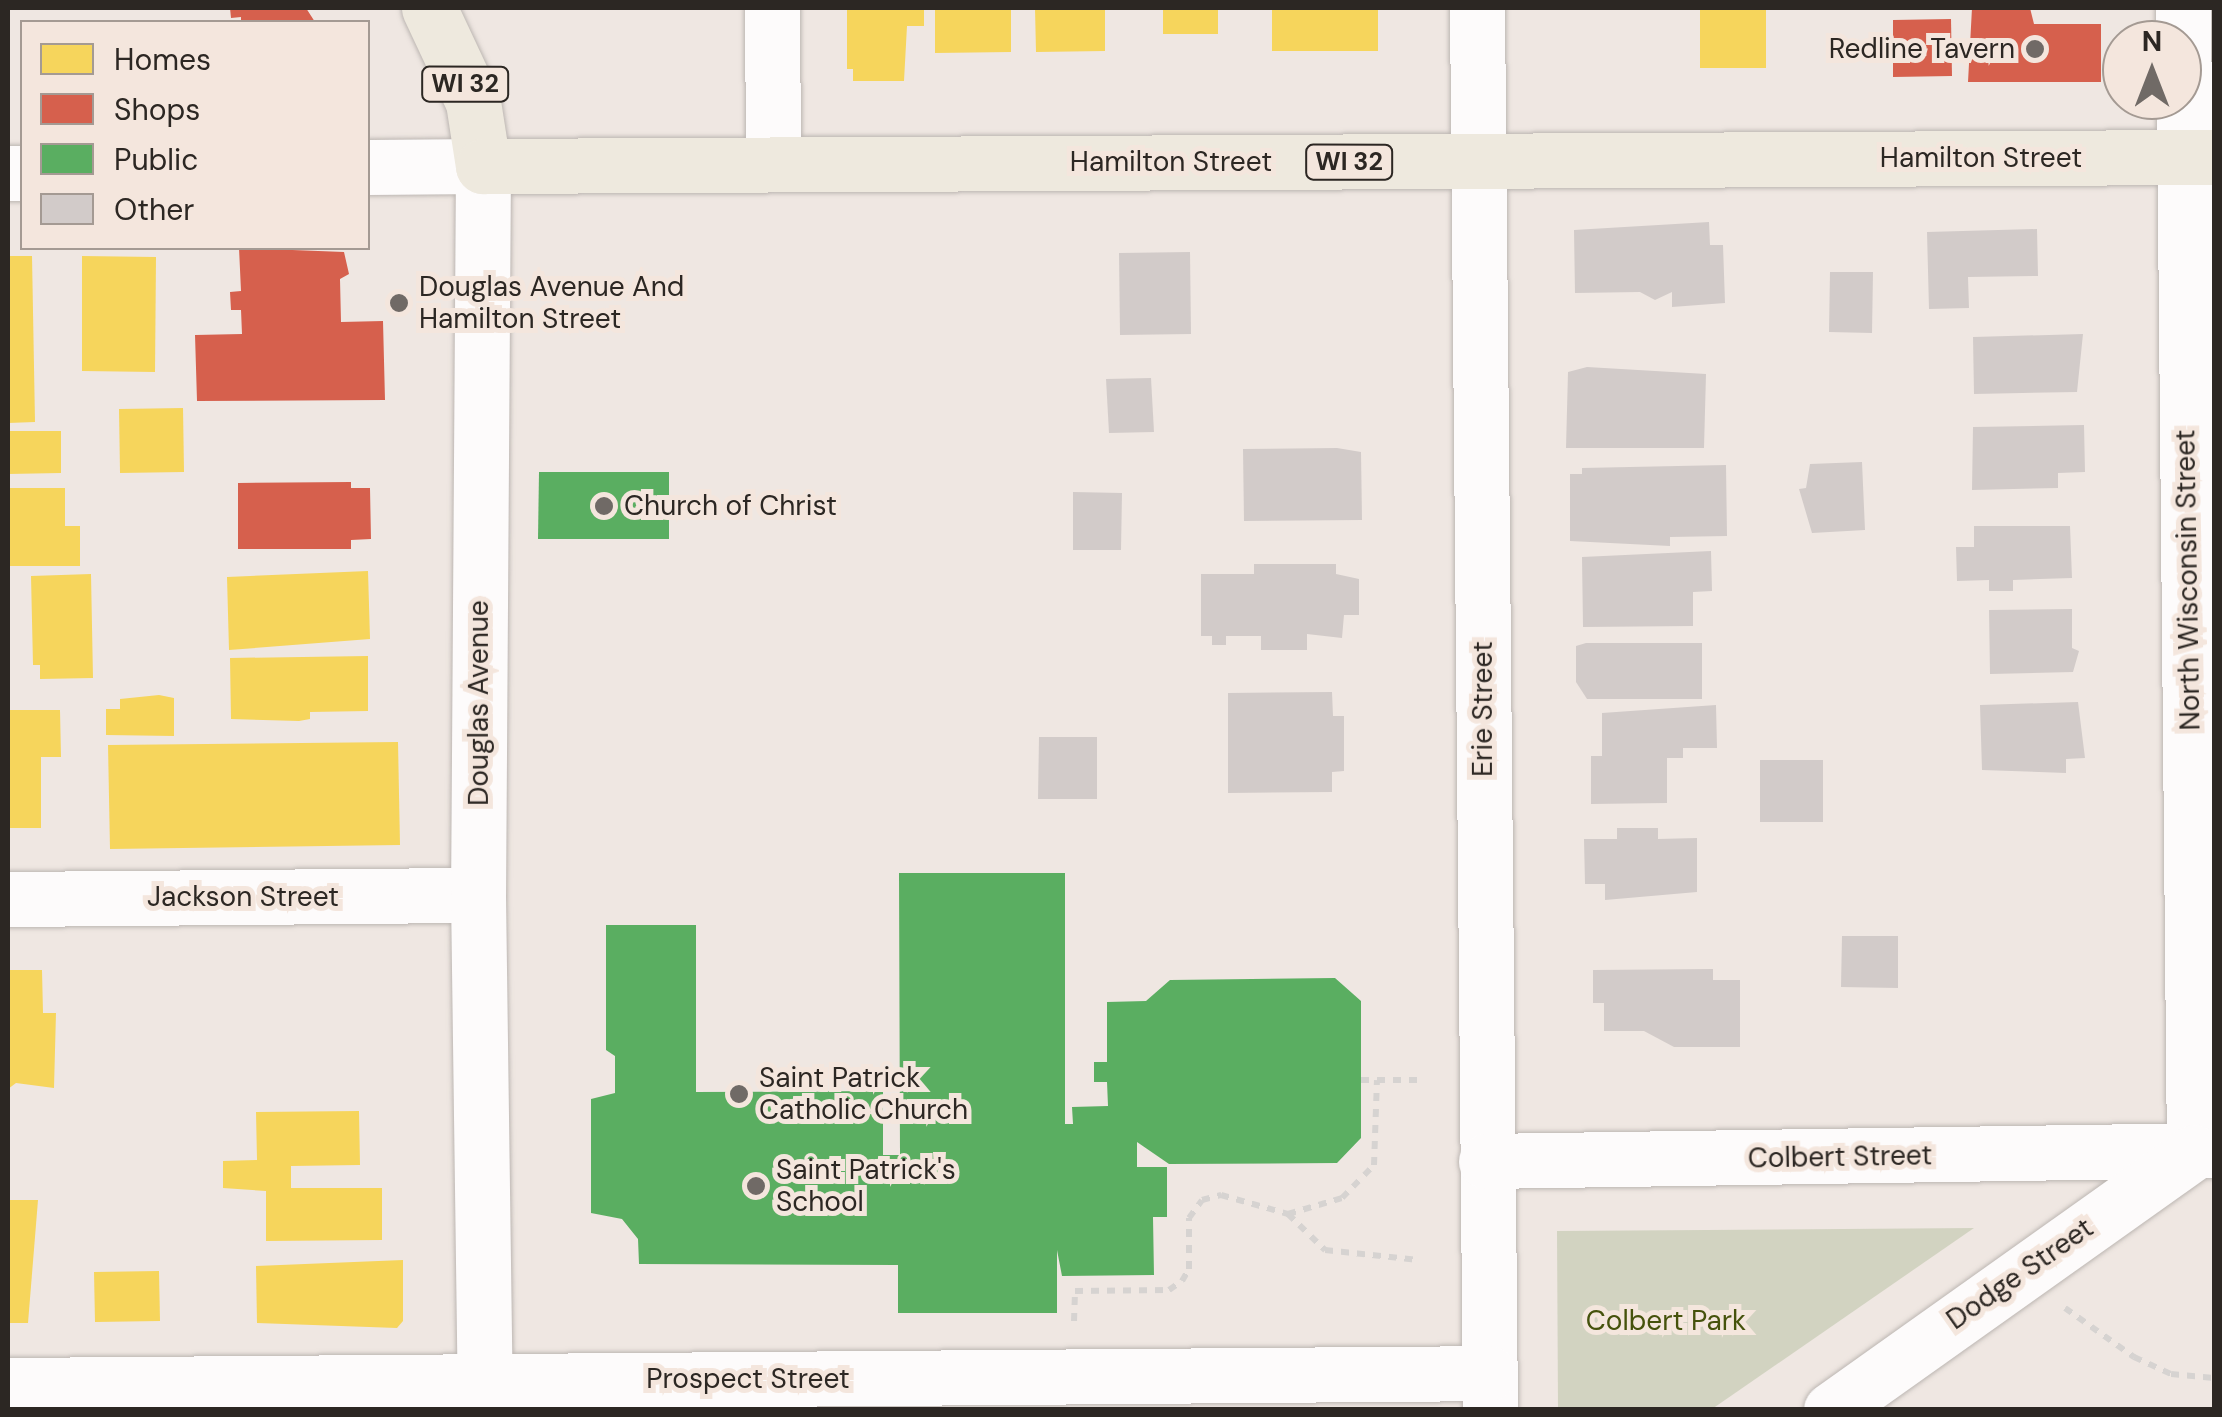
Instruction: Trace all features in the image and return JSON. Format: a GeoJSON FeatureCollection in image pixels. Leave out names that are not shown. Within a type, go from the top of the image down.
{"type":"FeatureCollection","features":[{"type":"Feature","properties":{"kind":"main road","name":"Douglas Avenue"},"geometry":{"type":"LineString","coordinates":[[429,8],[473,102],[483,166]]}},
{"type":"Feature","properties":{"kind":"main road","name":"Hamilton Street"},"geometry":{"type":"LineString","coordinates":[[483,166],[2199,157]]}},
{"type":"Feature","properties":{"kind":"street"},"geometry":{"type":"LineString","coordinates":[[772,8],[774,164]]}},
{"type":"Feature","properties":{"kind":"street","name":"Erie Street"},"geometry":{"type":"LineString","coordinates":[[1477,8],[1489,1391]]}},
{"type":"Feature","properties":{"kind":"street","name":"North Wisconsin Street"},"geometry":{"type":"LineString","coordinates":[[2182,8],[2199,157],[2204,1151]]}},
{"type":"Feature","properties":{"kind":"street","name":"Hamilton Street"},"geometry":{"type":"LineString","coordinates":[[370,168],[483,166]]}},
{"type":"Feature","properties":{"kind":"street","name":"Douglas Avenue"},"geometry":{"type":"LineString","coordinates":[[483,166],[478,895],[483,1395]]}},
{"type":"Feature","properties":{"kind":"street","name":"Jackson Street"},"geometry":{"type":"LineString","coordinates":[[8,898],[478,895]]}},
{"type":"Feature","properties":{"kind":"street","name":"Colbert Street"},"geometry":{"type":"LineString","coordinates":[[1486,1161],[2204,1151]]}},
{"type":"Feature","properties":{"kind":"street","name":"Dodge Street"},"geometry":{"type":"LineString","coordinates":[[1831,1410],[2028,1267],[2204,1151]]}},
{"type":"Feature","properties":{"kind":"street","name":"Prospect Street"},"geometry":{"type":"LineString","coordinates":[[8,1385],[483,1395],[1074,1376],[1489,1391]]}},
{"type":"Feature","properties":{"kind":"path"},"geometry":{"type":"LineString","coordinates":[[1362,1080],[1417,1080]]}},
{"type":"Feature","properties":{"kind":"path"},"geometry":{"type":"LineString","coordinates":[[1288,1214],[1342,1198],[1374,1166],[1377,1080]]}},
{"type":"Feature","properties":{"kind":"path"},"geometry":{"type":"LineString","coordinates":[[1074,1376],[1074,1291],[1169,1290],[1182,1282],[1189,1269],[1189,1218],[1202,1200],[1238,1196],[1288,1214],[1326,1250],[1418,1260]]}},
{"type":"Feature","properties":{"kind":"path"},"geometry":{"type":"LineString","coordinates":[[2028,1267],[2101,1338],[2172,1374],[2214,1378]]}},
{"type":"Feature","properties":{"kind":"green space","name":"Colbert Park"},"geometry":{"type":"Polygon","coordinates":[[[1974,1228],[1712,1409],[1558,1409],[1557,1231],[1974,1228]]]}},
{"type":"Feature","properties":{"kind":"building: Homes"},"geometry":{"type":"Polygon","coordinates":[[[847,8],[924,8],[924,26],[907,26],[904,81],[853,81],[853,69],[847,69],[847,8]]]}},
{"type":"Feature","properties":{"kind":"building: Homes"},"geometry":{"type":"Polygon","coordinates":[[[935,8],[1011,8],[1011,52],[935,53],[935,8]]]}},
{"type":"Feature","properties":{"kind":"building: Homes"},"geometry":{"type":"Polygon","coordinates":[[[1035,8],[1105,8],[1105,51],[1036,52],[1035,8]]]}},
{"type":"Feature","properties":{"kind":"building: Homes"},"geometry":{"type":"Polygon","coordinates":[[[1163,8],[1218,8],[1218,34],[1163,34],[1163,8]]]}},
{"type":"Feature","properties":{"kind":"building: Homes"},"geometry":{"type":"Polygon","coordinates":[[[1272,8],[1378,8],[1378,51],[1272,51],[1272,8]]]}},
{"type":"Feature","properties":{"kind":"building: Homes"},"geometry":{"type":"Polygon","coordinates":[[[1700,8],[1766,8],[1766,68],[1700,68],[1700,8]]]}},
{"type":"Feature","properties":{"kind":"building: Homes"},"geometry":{"type":"Polygon","coordinates":[[[8,256],[32,256],[35,422],[8,423],[8,256]]]}},
{"type":"Feature","properties":{"kind":"building: Homes"},"geometry":{"type":"Polygon","coordinates":[[[82,256],[156,257],[155,372],[82,371],[82,256]]]}},
{"type":"Feature","properties":{"kind":"building: Homes"},"geometry":{"type":"Polygon","coordinates":[[[183,408],[184,472],[120,473],[119,409],[183,408]]]}},
{"type":"Feature","properties":{"kind":"building: Homes"},"geometry":{"type":"Polygon","coordinates":[[[8,431],[61,431],[61,473],[8,474],[8,431]]]}},
{"type":"Feature","properties":{"kind":"building: Homes"},"geometry":{"type":"Polygon","coordinates":[[[8,488],[65,488],[65,526],[80,526],[80,566],[8,566],[8,488]]]}},
{"type":"Feature","properties":{"kind":"building: Homes"},"geometry":{"type":"Polygon","coordinates":[[[368,571],[370,639],[229,650],[227,577],[368,571]]]}},
{"type":"Feature","properties":{"kind":"building: Homes"},"geometry":{"type":"Polygon","coordinates":[[[91,574],[93,678],[40,679],[40,665],[33,665],[31,576],[91,574]]]}},
{"type":"Feature","properties":{"kind":"building: Homes"},"geometry":{"type":"Polygon","coordinates":[[[368,656],[368,711],[310,712],[310,719],[299,721],[231,719],[230,658],[368,656]]]}},
{"type":"Feature","properties":{"kind":"building: Homes"},"geometry":{"type":"Polygon","coordinates":[[[159,695],[174,698],[174,736],[106,735],[106,709],[120,709],[120,699],[159,695]]]}},
{"type":"Feature","properties":{"kind":"building: Homes"},"geometry":{"type":"Polygon","coordinates":[[[8,710],[60,710],[61,757],[41,757],[41,828],[8,828],[8,710]]]}},
{"type":"Feature","properties":{"kind":"building: Homes"},"geometry":{"type":"Polygon","coordinates":[[[398,742],[400,845],[110,849],[108,745],[398,742]]]}},
{"type":"Feature","properties":{"kind":"building: Homes"},"geometry":{"type":"Polygon","coordinates":[[[8,970],[42,970],[43,1013],[56,1013],[54,1088],[16,1083],[8,1089],[8,970]]]}},
{"type":"Feature","properties":{"kind":"building: Homes"},"geometry":{"type":"Polygon","coordinates":[[[359,1111],[360,1165],[291,1166],[291,1188],[382,1188],[382,1240],[266,1241],[266,1191],[223,1188],[223,1161],[257,1160],[256,1112],[359,1111]]]}},
{"type":"Feature","properties":{"kind":"building: Homes"},"geometry":{"type":"Polygon","coordinates":[[[8,1200],[38,1200],[28,1323],[8,1323],[8,1200]]]}},
{"type":"Feature","properties":{"kind":"building: Homes"},"geometry":{"type":"Polygon","coordinates":[[[403,1260],[403,1321],[397,1328],[257,1323],[256,1266],[403,1260]]]}},
{"type":"Feature","properties":{"kind":"building: Homes"},"geometry":{"type":"Polygon","coordinates":[[[159,1271],[160,1321],[95,1322],[94,1272],[159,1271]]]}},
{"type":"Feature","properties":{"kind":"building: Shops"},"geometry":{"type":"Polygon","coordinates":[[[230,8],[306,8],[314,20],[241,20],[231,18],[230,8]]]}},
{"type":"Feature","properties":{"kind":"building: Shops","name":"Redline Tavern"},"geometry":{"type":"Polygon","coordinates":[[[1972,8],[2030,8],[2034,24],[2101,24],[2101,82],[1968,82],[1972,8]]]}},
{"type":"Feature","properties":{"kind":"building: Shops"},"geometry":{"type":"Polygon","coordinates":[[[1951,19],[1952,76],[1893,77],[1893,20],[1951,19]]]}},
{"type":"Feature","properties":{"kind":"building: Shops"},"geometry":{"type":"Polygon","coordinates":[[[239,250],[344,252],[349,274],[340,279],[341,322],[383,321],[385,400],[197,401],[195,335],[242,334],[241,310],[231,310],[230,292],[241,291],[239,250]]]}},
{"type":"Feature","properties":{"kind":"building: Shops"},"geometry":{"type":"Polygon","coordinates":[[[351,482],[351,488],[370,488],[371,539],[351,540],[351,549],[238,549],[238,483],[351,482]]]}},
{"type":"Feature","properties":{"kind":"building: Public","name":"Church of Christ"},"geometry":{"type":"Polygon","coordinates":[[[539,472],[669,472],[669,539],[538,539],[539,472]]]}},
{"type":"Feature","properties":{"kind":"building: Public","name":"Saint Patrick Catholic Church"},"geometry":{"type":"Polygon","coordinates":[[[899,873],[1065,873],[1065,1124],[1073,1124],[1072,1107],[1108,1106],[1107,1082],[1094,1082],[1094,1062],[1107,1062],[1107,1002],[1146,1001],[1170,980],[1335,978],[1361,1001],[1361,1138],[1337,1163],[1169,1164],[1137,1142],[1137,1167],[1167,1167],[1167,1217],[1153,1217],[1154,1275],[1062,1276],[1057,1250],[1057,1313],[898,1313],[898,1265],[639,1264],[638,1239],[622,1219],[591,1213],[591,1099],[615,1093],[615,1056],[606,1050],[606,925],[696,925],[696,1092],[883,1091],[883,1155],[900,1155],[899,873]]]}},
{"type":"Feature","properties":{"kind":"building: Other"},"geometry":{"type":"Polygon","coordinates":[[[1709,222],[1710,245],[1723,245],[1725,303],[1672,307],[1672,292],[1655,300],[1640,292],[1575,293],[1574,230],[1709,222]]]}},
{"type":"Feature","properties":{"kind":"building: Other"},"geometry":{"type":"Polygon","coordinates":[[[2037,229],[2038,276],[1968,277],[1969,308],[1929,309],[1927,232],[2037,229]]]}},
{"type":"Feature","properties":{"kind":"building: Other"},"geometry":{"type":"Polygon","coordinates":[[[1190,252],[1191,334],[1120,335],[1119,253],[1190,252]]]}},
{"type":"Feature","properties":{"kind":"building: Other"},"geometry":{"type":"Polygon","coordinates":[[[1830,272],[1873,272],[1872,333],[1829,332],[1830,272]]]}},
{"type":"Feature","properties":{"kind":"building: Other"},"geometry":{"type":"Polygon","coordinates":[[[2083,334],[2077,392],[1974,394],[1973,337],[2083,334]]]}},
{"type":"Feature","properties":{"kind":"building: Other"},"geometry":{"type":"Polygon","coordinates":[[[1587,367],[1706,374],[1704,448],[1566,448],[1568,372],[1587,367]]]}},
{"type":"Feature","properties":{"kind":"building: Other"},"geometry":{"type":"Polygon","coordinates":[[[1151,378],[1154,432],[1109,433],[1106,379],[1151,378]]]}},
{"type":"Feature","properties":{"kind":"building: Other"},"geometry":{"type":"Polygon","coordinates":[[[2084,425],[2085,472],[2058,473],[2058,488],[1972,490],[1973,427],[2084,425]]]}},
{"type":"Feature","properties":{"kind":"building: Other"},"geometry":{"type":"Polygon","coordinates":[[[1337,448],[1361,452],[1362,520],[1244,521],[1243,449],[1337,448]]]}},
{"type":"Feature","properties":{"kind":"building: Other"},"geometry":{"type":"Polygon","coordinates":[[[1862,462],[1865,530],[1812,533],[1799,489],[1806,488],[1810,464],[1862,462]]]}},
{"type":"Feature","properties":{"kind":"building: Other"},"geometry":{"type":"Polygon","coordinates":[[[1726,465],[1727,536],[1670,537],[1670,546],[1570,541],[1570,474],[1582,474],[1582,468],[1726,465]]]}},
{"type":"Feature","properties":{"kind":"building: Other"},"geometry":{"type":"Polygon","coordinates":[[[1073,492],[1122,493],[1121,550],[1073,550],[1073,492]]]}},
{"type":"Feature","properties":{"kind":"building: Other"},"geometry":{"type":"Polygon","coordinates":[[[1974,526],[2070,526],[2072,578],[2013,580],[2013,591],[1989,591],[1989,580],[1957,581],[1956,547],[1974,547],[1974,526]]]}},
{"type":"Feature","properties":{"kind":"building: Other"},"geometry":{"type":"Polygon","coordinates":[[[1711,551],[1712,591],[1693,592],[1693,626],[1583,627],[1582,557],[1711,551]]]}},
{"type":"Feature","properties":{"kind":"building: Other"},"geometry":{"type":"Polygon","coordinates":[[[1254,564],[1336,564],[1336,574],[1359,579],[1359,615],[1344,615],[1342,638],[1307,634],[1307,650],[1261,650],[1261,636],[1226,636],[1226,645],[1212,645],[1212,636],[1201,636],[1201,574],[1254,574],[1254,564]]]}},
{"type":"Feature","properties":{"kind":"building: Other"},"geometry":{"type":"Polygon","coordinates":[[[2072,609],[2072,648],[2079,651],[2073,672],[1990,674],[1989,610],[2072,609]]]}},
{"type":"Feature","properties":{"kind":"building: Other"},"geometry":{"type":"Polygon","coordinates":[[[1702,643],[1702,699],[1587,699],[1576,682],[1576,646],[1702,643]]]}},
{"type":"Feature","properties":{"kind":"building: Other"},"geometry":{"type":"Polygon","coordinates":[[[1332,692],[1333,716],[1344,716],[1344,771],[1332,772],[1332,792],[1228,793],[1228,693],[1332,692]]]}},
{"type":"Feature","properties":{"kind":"building: Other"},"geometry":{"type":"Polygon","coordinates":[[[2078,702],[2085,758],[2066,759],[2066,773],[1982,770],[1980,705],[2078,702]]]}},
{"type":"Feature","properties":{"kind":"building: Other"},"geometry":{"type":"Polygon","coordinates":[[[1716,705],[1717,748],[1683,748],[1683,758],[1667,758],[1667,803],[1591,804],[1591,756],[1602,756],[1602,713],[1716,705]]]}},
{"type":"Feature","properties":{"kind":"building: Other"},"geometry":{"type":"Polygon","coordinates":[[[1039,737],[1097,737],[1097,799],[1038,799],[1039,737]]]}},
{"type":"Feature","properties":{"kind":"building: Other"},"geometry":{"type":"Polygon","coordinates":[[[1760,760],[1823,760],[1823,822],[1760,822],[1760,760]]]}},
{"type":"Feature","properties":{"kind":"building: Other"},"geometry":{"type":"Polygon","coordinates":[[[1617,828],[1658,828],[1658,839],[1697,838],[1697,892],[1605,900],[1605,884],[1585,884],[1584,839],[1617,839],[1617,828]]]}},
{"type":"Feature","properties":{"kind":"building: Other"},"geometry":{"type":"Polygon","coordinates":[[[1842,936],[1898,936],[1898,988],[1841,987],[1842,936]]]}},
{"type":"Feature","properties":{"kind":"building: Other"},"geometry":{"type":"Polygon","coordinates":[[[1713,969],[1713,980],[1740,980],[1740,1047],[1674,1047],[1644,1031],[1604,1031],[1604,1003],[1593,1003],[1593,970],[1713,969]]]}},
{"type":"Feature","properties":{"kind":"place","name":"Redline Tavern"},"geometry":{"type":"Point","coordinates":[2035,49]}},
{"type":"Feature","properties":{"kind":"place","name":"Douglas Avenue And Hamilton Street"},"geometry":{"type":"Point","coordinates":[399,303]}},
{"type":"Feature","properties":{"kind":"place","name":"Church of Christ"},"geometry":{"type":"Point","coordinates":[604,506]}},
{"type":"Feature","properties":{"kind":"place","name":"Saint Patrick Catholic Church"},"geometry":{"type":"Point","coordinates":[739,1094]}},
{"type":"Feature","properties":{"kind":"place","name":"Saint Patrick's School"},"geometry":{"type":"Point","coordinates":[756,1186]}}]}
